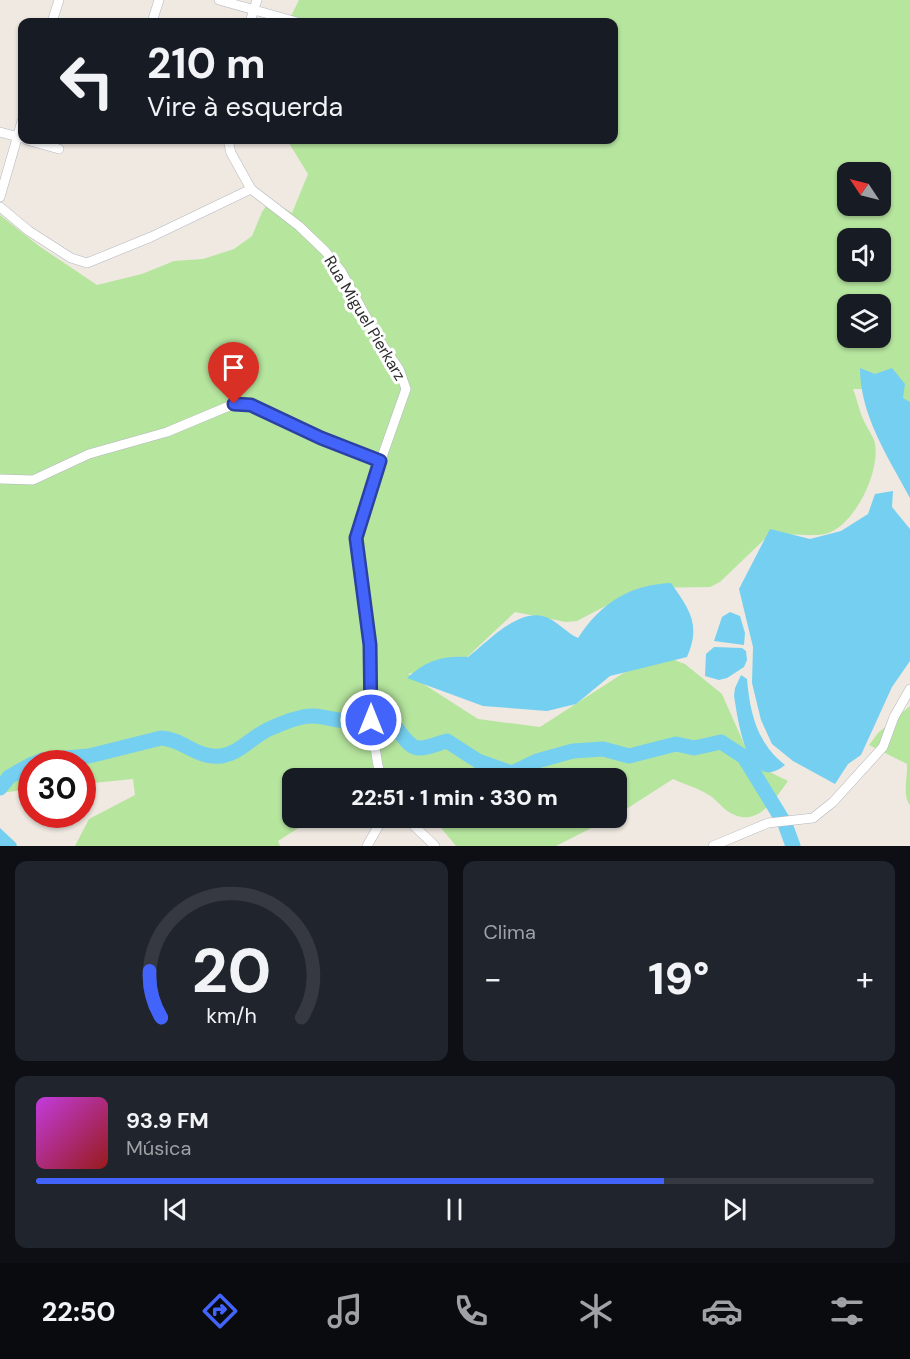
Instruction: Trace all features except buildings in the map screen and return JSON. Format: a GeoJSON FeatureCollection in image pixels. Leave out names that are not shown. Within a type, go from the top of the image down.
{"type":"FeatureCollection","features":[{"type":"Feature","properties":{"kind":"street"},"geometry":{"type":"LineString","coordinates":[[53,18],[59,0]]}},
{"type":"Feature","properties":{"kind":"street"},"geometry":{"type":"LineString","coordinates":[[153,18],[159,0]]}},
{"type":"Feature","properties":{"kind":"street"},"geometry":{"type":"LineString","coordinates":[[219,0],[283,18]]}},
{"type":"Feature","properties":{"kind":"street"},"geometry":{"type":"LineString","coordinates":[[251,18],[257,0]]}},
{"type":"Feature","properties":{"kind":"street"},"geometry":{"type":"LineString","coordinates":[[0,132],[18,137]]}},
{"type":"Feature","properties":{"kind":"street"},"geometry":{"type":"LineString","coordinates":[[0,197],[20,144]]}},
{"type":"Feature","properties":{"kind":"street"},"geometry":{"type":"LineString","coordinates":[[42,144],[59,149]]}},
{"type":"Feature","properties":{"kind":"street","name":"Rua Miguel Pierkarz"},"geometry":{"type":"LineString","coordinates":[[229,144],[231,153],[251,189],[276,207],[325,251],[341,272],[399,369],[406,389],[356,538],[370,645],[371,728],[379,768]]}},
{"type":"Feature","properties":{"kind":"street"},"geometry":{"type":"LineString","coordinates":[[0,207],[71,258],[87,262],[151,237],[251,189]]}},
{"type":"Feature","properties":{"kind":"street"},"geometry":{"type":"LineString","coordinates":[[0,479],[33,480],[89,454],[167,432],[234,404],[251,405],[321,438],[380,461]]}},
{"type":"Feature","properties":{"kind":"street"},"geometry":{"type":"LineString","coordinates":[[713,846],[768,823],[813,818],[833,802],[883,747],[894,717],[910,689]]}},
{"type":"Feature","properties":{"kind":"street"},"geometry":{"type":"LineString","coordinates":[[368,846],[377,828]]}},
{"type":"Feature","properties":{"kind":"street"},"geometry":{"type":"LineString","coordinates":[[416,828],[435,846]]}},
{"type":"Feature","properties":{"kind":"green space"},"geometry":{"type":"Polygon","coordinates":[[[299,0],[910,0],[910,411],[861,389],[853,389],[863,419],[874,440],[876,452],[870,480],[856,509],[846,521],[825,534],[770,534],[720,582],[710,587],[640,588],[577,621],[566,622],[515,612],[464,660],[408,674],[478,719],[540,727],[642,661],[666,657],[685,664],[722,694],[753,764],[788,781],[762,811],[754,816],[736,816],[708,794],[673,779],[627,809],[627,768],[282,768],[282,828],[298,828],[278,841],[280,846],[75,846],[84,828],[96,828],[96,815],[135,795],[133,779],[96,783],[96,750],[18,750],[18,791],[0,793],[0,215],[39,246],[97,285],[142,274],[174,261],[203,259],[234,249],[252,236],[269,202],[276,203],[292,213],[308,174],[289,144],[618,144],[618,18],[290,18],[299,0]]]}},
{"type":"Feature","properties":{"kind":"green space"},"geometry":{"type":"Polygon","coordinates":[[[910,706],[910,805],[906,796],[907,764],[869,745],[878,733],[910,706]]]}},
{"type":"Feature","properties":{"kind":"green space"},"geometry":{"type":"Polygon","coordinates":[[[441,828],[591,828],[556,846],[456,846],[441,828]]]}},
{"type":"Feature","properties":{"kind":"water"},"geometry":{"type":"Polygon","coordinates":[[[860,368],[875,374],[892,368],[905,384],[903,398],[910,402],[910,498],[870,419],[861,385],[860,368]]]}},
{"type":"Feature","properties":{"kind":"water"},"geometry":{"type":"Polygon","coordinates":[[[893,491],[892,507],[910,529],[910,661],[892,687],[861,755],[848,764],[835,784],[793,761],[772,744],[761,720],[752,683],[753,647],[739,589],[770,529],[810,539],[841,531],[868,514],[875,494],[893,491]]]}},
{"type":"Feature","properties":{"kind":"water"},"geometry":{"type":"Polygon","coordinates":[[[671,583],[688,610],[693,627],[687,657],[610,676],[576,704],[547,711],[483,706],[407,678],[435,660],[468,657],[506,626],[528,616],[539,615],[550,619],[578,638],[596,615],[617,598],[642,588],[671,583]]]}},
{"type":"Feature","properties":{"kind":"water"},"geometry":{"type":"Polygon","coordinates":[[[730,612],[740,616],[745,633],[744,645],[714,641],[722,617],[730,612]]]}},
{"type":"Feature","properties":{"kind":"water"},"geometry":{"type":"Polygon","coordinates":[[[714,647],[742,648],[746,651],[747,660],[744,667],[727,678],[719,680],[705,676],[706,654],[714,647]]]}},
{"type":"Feature","properties":{"kind":"water"},"geometry":{"type":"Polygon","coordinates":[[[741,675],[747,679],[756,726],[767,746],[785,765],[772,772],[762,771],[753,763],[742,736],[734,696],[741,675]]]}},
{"type":"Feature","properties":{"kind":"water"},"geometry":{"type":"Polygon","coordinates":[[[0,828],[16,843],[17,846],[0,846],[0,828]]]}},
{"type":"Feature","properties":{"kind":"waterway"},"geometry":{"type":"LineString","coordinates":[[96,754],[161,738],[169,739],[205,755],[221,756],[234,752],[263,732],[297,718],[314,716],[359,721]]}},
{"type":"Feature","properties":{"kind":"waterway"},"geometry":{"type":"LineString","coordinates":[[385,719],[394,725],[413,746],[425,748],[447,741],[478,761],[512,773],[537,761],[573,751],[603,749],[629,756],[676,744],[694,748],[721,742],[744,757],[785,824],[793,846]]}},
{"type":"Feature","properties":{"kind":"waterway"},"geometry":{"type":"LineString","coordinates":[[0,788],[9,777],[18,772]]}},
{"type":"Feature","properties":{"kind":"route"},"geometry":{"type":"LineString","coordinates":[[234,404],[251,405],[283,418],[321,438],[380,461],[360,519],[356,538],[370,645],[371,720]]}}]}
